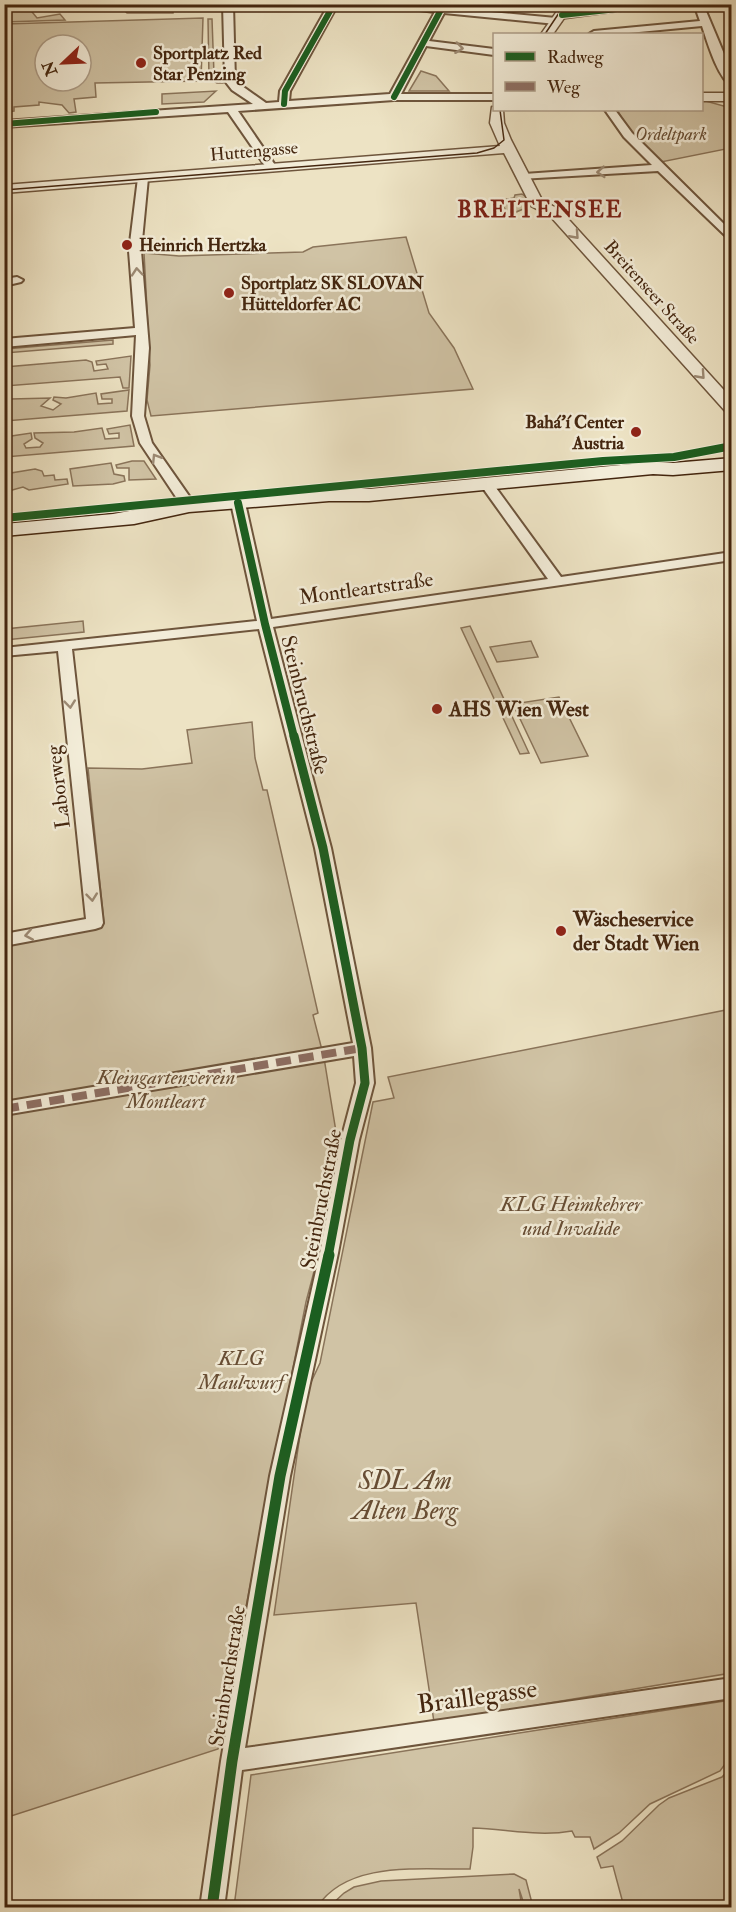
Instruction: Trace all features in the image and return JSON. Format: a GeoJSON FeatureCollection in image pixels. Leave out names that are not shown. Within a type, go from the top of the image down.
{"type":"FeatureCollection","features":[{"type":"Feature","properties":{"kind":"main road"},"geometry":{"type":"LineString","coordinates":[[653,468],[671,463],[732,455]]}},
{"type":"Feature","properties":{"kind":"main road"},"geometry":{"type":"LineString","coordinates":[[4,530],[239,508],[349,501],[369,495],[653,468],[673,469],[732,464]]}},
{"type":"Feature","properties":{"kind":"main road"},"geometry":{"type":"LineString","coordinates":[[117,519],[189,506],[239,508]]}},
{"type":"Feature","properties":{"kind":"street"},"geometry":{"type":"LineString","coordinates":[[228,4],[230,81],[236,88],[262,105]]}},
{"type":"Feature","properties":{"kind":"street"},"geometry":{"type":"LineString","coordinates":[[284,104],[285,91],[334,4]]}},
{"type":"Feature","properties":{"kind":"street"},"geometry":{"type":"LineString","coordinates":[[376,4],[562,14],[663,4]]}},
{"type":"Feature","properties":{"kind":"street"},"geometry":{"type":"LineString","coordinates":[[698,4],[719,59],[732,83]]}},
{"type":"Feature","properties":{"kind":"street"},"geometry":{"type":"LineString","coordinates":[[394,97],[443,8]]}},
{"type":"Feature","properties":{"kind":"street"},"geometry":{"type":"LineString","coordinates":[[548,33],[562,14]]}},
{"type":"Feature","properties":{"kind":"street"},"geometry":{"type":"LineString","coordinates":[[604,33],[705,23]]}},
{"type":"Feature","properties":{"kind":"street"},"geometry":{"type":"LineString","coordinates":[[424,43],[493,52]]}},
{"type":"Feature","properties":{"kind":"street"},"geometry":{"type":"LineString","coordinates":[[719,59],[732,58]]}},
{"type":"Feature","properties":{"kind":"street"},"geometry":{"type":"LineString","coordinates":[[4,124],[394,97],[493,97]]}},
{"type":"Feature","properties":{"kind":"street"},"geometry":{"type":"LineString","coordinates":[[703,97],[732,97]]}},
{"type":"Feature","properties":{"kind":"street"},"geometry":{"type":"LineString","coordinates":[[230,107],[272,168]]}},
{"type":"Feature","properties":{"kind":"street","name":"Breitenseer Straße"},"geometry":{"type":"LineString","coordinates":[[498,111],[497,123],[507,149],[536,203],[555,213],[732,409]]}},
{"type":"Feature","properties":{"kind":"street"},"geometry":{"type":"LineString","coordinates":[[611,111],[623,130],[659,168],[732,239]]}},
{"type":"Feature","properties":{"kind":"street","name":"Huttengasse"},"geometry":{"type":"LineString","coordinates":[[4,189],[507,149]]}},
{"type":"Feature","properties":{"kind":"street"},"geometry":{"type":"LineString","coordinates":[[524,177],[659,168]]}},
{"type":"Feature","properties":{"kind":"street"},"geometry":{"type":"LineString","coordinates":[[143,178],[135,251],[142,331],[138,400],[140,424],[146,443],[189,506]]}},
{"type":"Feature","properties":{"kind":"street"},"geometry":{"type":"LineString","coordinates":[[4,283],[17,280]]}},
{"type":"Feature","properties":{"kind":"street"},"geometry":{"type":"LineString","coordinates":[[4,343],[142,331]]}},
{"type":"Feature","properties":{"kind":"street"},"geometry":{"type":"LineString","coordinates":[[486,484],[556,581]]}},
{"type":"Feature","properties":{"kind":"street","name":"Steinbruchstraße"},"geometry":{"type":"LineString","coordinates":[[212,1908],[231,1761],[280,1476],[329,1253],[350,1140],[365,1083],[362,1048],[323,848],[265,624],[239,508]]}},
{"type":"Feature","properties":{"kind":"street","name":"Montleartstraße"},"geometry":{"type":"LineString","coordinates":[[4,652],[265,624],[732,556]]}},
{"type":"Feature","properties":{"kind":"street","name":"Laborweg"},"geometry":{"type":"LineString","coordinates":[[4,940],[95,923],[64,645]]}},
{"type":"Feature","properties":{"kind":"street"},"geometry":{"type":"LineString","coordinates":[[4,1109],[362,1048]]}},
{"type":"Feature","properties":{"kind":"street","name":"Braillegasse"},"geometry":{"type":"LineString","coordinates":[[231,1761],[732,1688]]}},
{"type":"Feature","properties":{"kind":"green space"},"geometry":{"type":"Polygon","coordinates":[[[140,5],[173,5],[173,13],[127,13],[123,9],[140,5]]]}},
{"type":"Feature","properties":{"kind":"green space"},"geometry":{"type":"Polygon","coordinates":[[[24,6],[28,7],[37,18],[60,14],[65,20],[5,22],[5,16],[24,6]]]}},
{"type":"Feature","properties":{"kind":"green space","name":"Sportplatz Red Star Penzing"},"geometry":{"type":"Polygon","coordinates":[[[203,18],[201,81],[95,83],[96,97],[74,99],[76,112],[69,113],[62,105],[39,102],[39,105],[14,107],[14,111],[5,112],[5,24],[203,18]]]}},
{"type":"Feature","properties":{"kind":"green space"},"geometry":{"type":"Polygon","coordinates":[[[208,19],[212,19],[214,74],[222,73],[223,83],[209,79],[208,19]]]}},
{"type":"Feature","properties":{"kind":"green space"},"geometry":{"type":"Polygon","coordinates":[[[421,71],[436,76],[449,91],[409,91],[421,71]]]}},
{"type":"Feature","properties":{"kind":"green space"},"geometry":{"type":"Polygon","coordinates":[[[216,91],[204,102],[162,104],[162,94],[216,91]]]}},
{"type":"Feature","properties":{"kind":"green space","name":"Ordeltpark"},"geometry":{"type":"Polygon","coordinates":[[[703,100],[731,108],[731,148],[661,162],[631,133],[618,111],[703,111],[703,100]]]}},
{"type":"Feature","properties":{"kind":"green space"},"geometry":{"type":"Polygon","coordinates":[[[522,194],[529,199],[532,206],[507,214],[501,200],[522,194]]]}},
{"type":"Feature","properties":{"kind":"green space"},"geometry":{"type":"Polygon","coordinates":[[[406,237],[429,313],[454,348],[473,389],[151,416],[147,400],[150,365],[144,253],[179,256],[303,252],[313,247],[406,237]]]}},
{"type":"Feature","properties":{"kind":"green space"},"geometry":{"type":"Polygon","coordinates":[[[113,340],[113,344],[5,353],[5,349],[113,340]]]}},
{"type":"Feature","properties":{"kind":"green space"},"geometry":{"type":"Polygon","coordinates":[[[131,356],[129,388],[123,388],[120,377],[5,386],[5,367],[86,360],[92,362],[94,371],[108,369],[106,364],[97,365],[96,361],[131,356]]]}},
{"type":"Feature","properties":{"kind":"green space"},"geometry":{"type":"Polygon","coordinates":[[[129,390],[127,411],[5,421],[5,401],[10,399],[50,398],[41,406],[53,410],[61,404],[53,400],[54,397],[66,398],[96,393],[98,404],[112,403],[112,399],[102,399],[101,394],[129,390]]]}},
{"type":"Feature","properties":{"kind":"green space"},"geometry":{"type":"Polygon","coordinates":[[[130,425],[134,446],[5,457],[5,437],[31,433],[32,439],[24,444],[26,448],[40,447],[43,443],[35,438],[34,433],[74,432],[102,428],[105,439],[119,438],[119,433],[109,434],[107,429],[130,425]]]}},
{"type":"Feature","properties":{"kind":"green space"},"geometry":{"type":"Polygon","coordinates":[[[144,461],[156,479],[129,480],[129,468],[117,468],[116,465],[144,461]]]}},
{"type":"Feature","properties":{"kind":"green space"},"geometry":{"type":"Polygon","coordinates":[[[111,463],[114,474],[124,476],[125,481],[113,484],[73,486],[70,469],[111,463]]]}},
{"type":"Feature","properties":{"kind":"green space"},"geometry":{"type":"Polygon","coordinates":[[[35,469],[42,471],[44,476],[54,475],[55,480],[67,479],[68,484],[29,490],[23,487],[5,492],[5,474],[35,469]]]}},
{"type":"Feature","properties":{"kind":"green space"},"geometry":{"type":"Polygon","coordinates":[[[83,621],[84,632],[5,640],[5,629],[83,621]]]}},
{"type":"Feature","properties":{"kind":"green space"},"geometry":{"type":"Polygon","coordinates":[[[470,626],[529,753],[520,754],[461,628],[470,626]]]}},
{"type":"Feature","properties":{"kind":"green space"},"geometry":{"type":"Polygon","coordinates":[[[531,641],[538,657],[497,662],[490,647],[531,641]]]}},
{"type":"Feature","properties":{"kind":"green space"},"geometry":{"type":"Polygon","coordinates":[[[559,697],[588,756],[541,763],[513,704],[559,697]]]}},
{"type":"Feature","properties":{"kind":"green space"},"geometry":{"type":"Polygon","coordinates":[[[252,722],[255,758],[263,790],[267,790],[318,1013],[313,1015],[324,1058],[338,1144],[329,1214],[306,1302],[218,1749],[5,1818],[5,946],[97,929],[104,923],[88,768],[142,769],[192,763],[187,730],[252,722]]]}},
{"type":"Feature","properties":{"kind":"green space"},"geometry":{"type":"Polygon","coordinates":[[[731,1009],[731,1673],[434,1722],[416,1603],[274,1615],[306,1393],[320,1363],[373,1102],[394,1098],[388,1077],[731,1009]]]}},
{"type":"Feature","properties":{"kind":"green space"},"geometry":{"type":"Polygon","coordinates":[[[731,1700],[731,1756],[720,1771],[650,1804],[619,1833],[594,1849],[590,1837],[575,1837],[572,1831],[534,1833],[473,1828],[470,1869],[408,1869],[366,1875],[347,1881],[330,1892],[317,1907],[234,1907],[251,1775],[731,1700]]]}},
{"type":"Feature","properties":{"kind":"green space"},"geometry":{"type":"Polygon","coordinates":[[[731,1767],[731,1907],[624,1907],[613,1866],[601,1868],[597,1857],[622,1841],[669,1798],[722,1777],[731,1767]]]}},
{"type":"Feature","properties":{"kind":"green space"},"geometry":{"type":"Polygon","coordinates":[[[514,1874],[526,1880],[533,1907],[525,1907],[519,1889],[522,1907],[329,1907],[354,1887],[381,1881],[514,1874]]]}},
{"type":"Feature","properties":{"kind":"tram line"},"geometry":{"type":"LineString","coordinates":[[546,33],[565,4]]}},
{"type":"Feature","properties":{"kind":"tram line"},"geometry":{"type":"LineString","coordinates":[[4,190],[477,153],[494,148],[504,140],[500,111]]}},
{"type":"Feature","properties":{"kind":"marked path"},"geometry":{"type":"LineString","coordinates":[[4,1109],[362,1048]]}},
{"type":"Feature","properties":{"kind":"cycle path"},"geometry":{"type":"LineString","coordinates":[[284,104],[285,91],[334,4]]}},
{"type":"Feature","properties":{"kind":"cycle path"},"geometry":{"type":"LineString","coordinates":[[394,97],[444,4]]}},
{"type":"Feature","properties":{"kind":"cycle path"},"geometry":{"type":"LineString","coordinates":[[562,15],[663,4]]}},
{"type":"Feature","properties":{"kind":"cycle path"},"geometry":{"type":"LineString","coordinates":[[4,124],[156,112]]}},
{"type":"Feature","properties":{"kind":"cycle path"},"geometry":{"type":"LineString","coordinates":[[4,518],[603,461],[674,457],[732,446]]}},
{"type":"Feature","properties":{"kind":"cycle path"},"geometry":{"type":"LineString","coordinates":[[212,1908],[232,1761],[280,1476],[329,1253],[350,1140],[365,1083],[362,1048],[323,848],[265,624],[238,503]]}},
{"type":"Feature","properties":{"kind":"place","name":"Sportplatz Red Star Penzing"},"geometry":{"type":"Point","coordinates":[141,63]}},
{"type":"Feature","properties":{"kind":"place","name":"Heinrich Hertzka"},"geometry":{"type":"Point","coordinates":[127,245]}},
{"type":"Feature","properties":{"kind":"place","name":"Sportplatz SK SLOVAN Hütteldorfer AC"},"geometry":{"type":"Point","coordinates":[229,293]}},
{"type":"Feature","properties":{"kind":"place","name":"Bahá'í Center Austria"},"geometry":{"type":"Point","coordinates":[636,432]}},
{"type":"Feature","properties":{"kind":"place","name":"AHS Wien West"},"geometry":{"type":"Point","coordinates":[437,709]}},
{"type":"Feature","properties":{"kind":"place","name":"Wäscheservice der Stadt Wien"},"geometry":{"type":"Point","coordinates":[561,931]}},
{"type":"Feature","properties":{"kind":"district","name":"BREITENSEE"},"geometry":{"type":"Point","coordinates":[540,209]}},
{"type":"Feature","properties":{"kind":"park label","name":"Kleingartenverein Montleart"},"geometry":{"type":"Point","coordinates":[166,1089]}},
{"type":"Feature","properties":{"kind":"park label","name":"KLG Heimkehrer und Invalide"},"geometry":{"type":"Point","coordinates":[571,1216]}},
{"type":"Feature","properties":{"kind":"park label","name":"KLG Maulwurf"},"geometry":{"type":"Point","coordinates":[241,1370]}},
{"type":"Feature","properties":{"kind":"park label","name":"SDL Am Alten Berg"},"geometry":{"type":"Point","coordinates":[405,1495]}}]}
